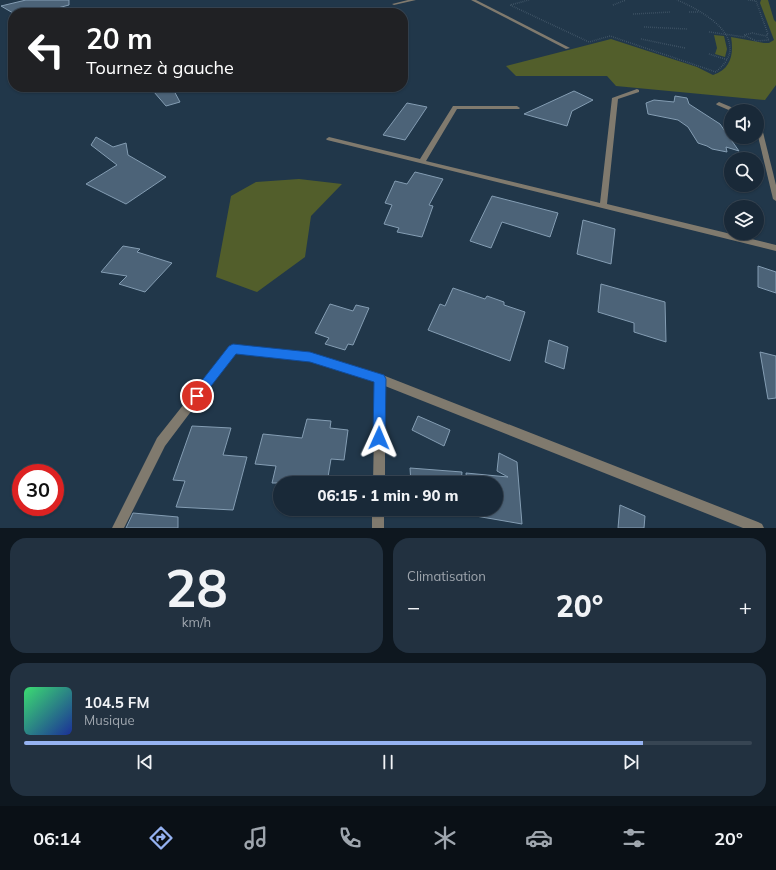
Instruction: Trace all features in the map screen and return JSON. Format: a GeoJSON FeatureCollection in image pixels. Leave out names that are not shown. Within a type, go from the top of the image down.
{"type":"FeatureCollection","features":[{"type":"Feature","properties":{"kind":"street"},"geometry":{"type":"LineString","coordinates":[[394,4],[414,0]]}},
{"type":"Feature","properties":{"kind":"street"},"geometry":{"type":"LineString","coordinates":[[473,0],[568,48]]}},
{"type":"Feature","properties":{"kind":"street"},"geometry":{"type":"LineString","coordinates":[[603,206],[615,98],[637,91]]}},
{"type":"Feature","properties":{"kind":"street"},"geometry":{"type":"LineString","coordinates":[[719,104],[724,106]]}},
{"type":"Feature","properties":{"kind":"street"},"geometry":{"type":"LineString","coordinates":[[422,162],[455,107],[517,108]]}},
{"type":"Feature","properties":{"kind":"street"},"geometry":{"type":"LineString","coordinates":[[329,139],[776,248]]}},
{"type":"Feature","properties":{"kind":"street"},"geometry":{"type":"LineString","coordinates":[[763,144],[776,199]]}},
{"type":"Feature","properties":{"kind":"street"},"geometry":{"type":"LineString","coordinates":[[118,528],[161,442],[233,349],[310,357],[380,379],[758,528]]}},
{"type":"Feature","properties":{"kind":"street"},"geometry":{"type":"LineString","coordinates":[[379,476],[380,379]]}},
{"type":"Feature","properties":{"kind":"street"},"geometry":{"type":"LineString","coordinates":[[378,516],[378,528]]}},
{"type":"Feature","properties":{"kind":"path"},"geometry":{"type":"LineString","coordinates":[[529,0],[510,5],[589,42],[610,36],[716,72],[728,60],[730,48],[726,34],[716,22],[677,0]]}},
{"type":"Feature","properties":{"kind":"path"},"geometry":{"type":"LineString","coordinates":[[613,5],[626,0]]}},
{"type":"Feature","properties":{"kind":"path"},"geometry":{"type":"LineString","coordinates":[[709,32],[745,37],[761,42],[769,40],[766,36],[768,34],[756,1],[748,0]]}},
{"type":"Feature","properties":{"kind":"path"},"geometry":{"type":"LineString","coordinates":[[633,14],[670,12]]}},
{"type":"Feature","properties":{"kind":"path"},"geometry":{"type":"LineString","coordinates":[[689,12],[700,12]]}},
{"type":"Feature","properties":{"kind":"path"},"geometry":{"type":"LineString","coordinates":[[644,28],[688,29]]}},
{"type":"Feature","properties":{"kind":"path"},"geometry":{"type":"LineString","coordinates":[[745,37],[746,34],[752,33],[766,36]]}},
{"type":"Feature","properties":{"kind":"path"},"geometry":{"type":"LineString","coordinates":[[641,39],[686,48]]}},
{"type":"Feature","properties":{"kind":"path"},"geometry":{"type":"LineString","coordinates":[[709,54],[728,60]]}},
{"type":"Feature","properties":{"kind":"green space"},"geometry":{"type":"Polygon","coordinates":[[[761,0],[768,0],[776,22],[776,85],[765,100],[616,86],[607,76],[516,76],[506,66],[611,39],[697,67],[713,75],[724,69],[730,60],[732,49],[731,37],[764,43],[769,43],[774,40],[760,3],[761,0]]]}},
{"type":"Feature","properties":{"kind":"green space"},"geometry":{"type":"Polygon","coordinates":[[[714,35],[724,36],[727,49],[725,57],[715,54],[717,48],[714,35]]]}},
{"type":"Feature","properties":{"kind":"green space"},"geometry":{"type":"Polygon","coordinates":[[[299,179],[342,184],[311,216],[305,257],[257,292],[216,277],[231,196],[256,182],[299,179]]]}},
{"type":"Feature","properties":{"kind":"building"},"geometry":{"type":"Polygon","coordinates":[[[26,0],[69,0],[69,5],[58,8],[8,8],[8,10],[1,6],[26,0]]]}},
{"type":"Feature","properties":{"kind":"building"},"geometry":{"type":"Polygon","coordinates":[[[574,91],[593,100],[572,111],[567,126],[524,114],[574,91]]]}},
{"type":"Feature","properties":{"kind":"building"},"geometry":{"type":"Polygon","coordinates":[[[154,92],[175,92],[180,102],[166,106],[154,92]]]}},
{"type":"Feature","properties":{"kind":"building"},"geometry":{"type":"Polygon","coordinates":[[[675,96],[687,98],[689,104],[720,124],[724,130],[724,144],[734,144],[739,151],[726,147],[727,152],[712,149],[698,143],[688,127],[678,120],[648,114],[646,103],[654,100],[674,102],[675,96]]]}},
{"type":"Feature","properties":{"kind":"building"},"geometry":{"type":"Polygon","coordinates":[[[407,103],[427,107],[405,140],[383,135],[407,103]]]}},
{"type":"Feature","properties":{"kind":"building"},"geometry":{"type":"Polygon","coordinates":[[[96,137],[113,147],[126,143],[128,155],[166,177],[126,204],[86,184],[117,165],[91,145],[96,137]]]}},
{"type":"Feature","properties":{"kind":"building"},"geometry":{"type":"Polygon","coordinates":[[[415,172],[443,179],[429,205],[433,206],[422,237],[397,232],[399,228],[384,224],[392,205],[385,203],[395,181],[407,184],[415,172]]]}},
{"type":"Feature","properties":{"kind":"building"},"geometry":{"type":"Polygon","coordinates":[[[492,196],[558,213],[550,237],[502,222],[491,248],[470,241],[492,196]]]}},
{"type":"Feature","properties":{"kind":"building"},"geometry":{"type":"Polygon","coordinates":[[[583,220],[615,229],[611,264],[577,254],[583,220]]]}},
{"type":"Feature","properties":{"kind":"building"},"geometry":{"type":"Polygon","coordinates":[[[123,246],[140,249],[137,252],[172,263],[145,292],[119,284],[127,276],[101,272],[123,246]]]}},
{"type":"Feature","properties":{"kind":"building"},"geometry":{"type":"Polygon","coordinates":[[[758,266],[776,272],[776,293],[758,287],[758,266]]]}},
{"type":"Feature","properties":{"kind":"building"},"geometry":{"type":"Polygon","coordinates":[[[601,284],[665,302],[666,342],[634,332],[634,323],[598,312],[601,284]]]}},
{"type":"Feature","properties":{"kind":"building"},"geometry":{"type":"Polygon","coordinates":[[[453,288],[485,299],[487,296],[504,302],[504,305],[525,312],[510,361],[428,330],[440,304],[445,306],[453,288]]]}},
{"type":"Feature","properties":{"kind":"building"},"geometry":{"type":"Polygon","coordinates":[[[330,304],[353,311],[356,305],[369,308],[353,345],[348,344],[345,350],[325,344],[329,338],[315,333],[330,304]]]}},
{"type":"Feature","properties":{"kind":"building"},"geometry":{"type":"Polygon","coordinates":[[[549,340],[568,347],[564,369],[545,362],[549,340]]]}},
{"type":"Feature","properties":{"kind":"building"},"geometry":{"type":"Polygon","coordinates":[[[760,352],[776,356],[776,398],[768,399],[760,352]]]}},
{"type":"Feature","properties":{"kind":"building"},"geometry":{"type":"Polygon","coordinates":[[[418,416],[450,430],[444,446],[412,430],[418,416]]]}},
{"type":"Feature","properties":{"kind":"building"},"geometry":{"type":"Polygon","coordinates":[[[307,419],[331,421],[330,428],[348,430],[344,460],[331,459],[328,476],[274,476],[276,466],[255,464],[263,434],[302,438],[307,419]]]}},
{"type":"Feature","properties":{"kind":"building"},"geometry":{"type":"Polygon","coordinates":[[[192,426],[231,428],[223,455],[247,457],[233,510],[176,507],[185,481],[173,480],[192,426]]]}},
{"type":"Feature","properties":{"kind":"building"},"geometry":{"type":"Polygon","coordinates":[[[499,453],[517,462],[522,524],[476,516],[503,516],[503,477],[508,477],[497,471],[499,453]]]}},
{"type":"Feature","properties":{"kind":"building"},"geometry":{"type":"Polygon","coordinates":[[[410,468],[462,472],[462,476],[411,476],[410,468]]]}},
{"type":"Feature","properties":{"kind":"building"},"geometry":{"type":"Polygon","coordinates":[[[466,473],[498,476],[466,476],[466,473]]]}},
{"type":"Feature","properties":{"kind":"building"},"geometry":{"type":"Polygon","coordinates":[[[620,505],[645,516],[644,528],[618,528],[620,505]]]}},
{"type":"Feature","properties":{"kind":"building"},"geometry":{"type":"Polygon","coordinates":[[[133,513],[178,517],[178,528],[126,528],[133,513]]]}},
{"type":"Feature","properties":{"kind":"route"},"geometry":{"type":"LineString","coordinates":[[197,396],[233,349],[310,357],[380,379],[379,438]]}}]}
